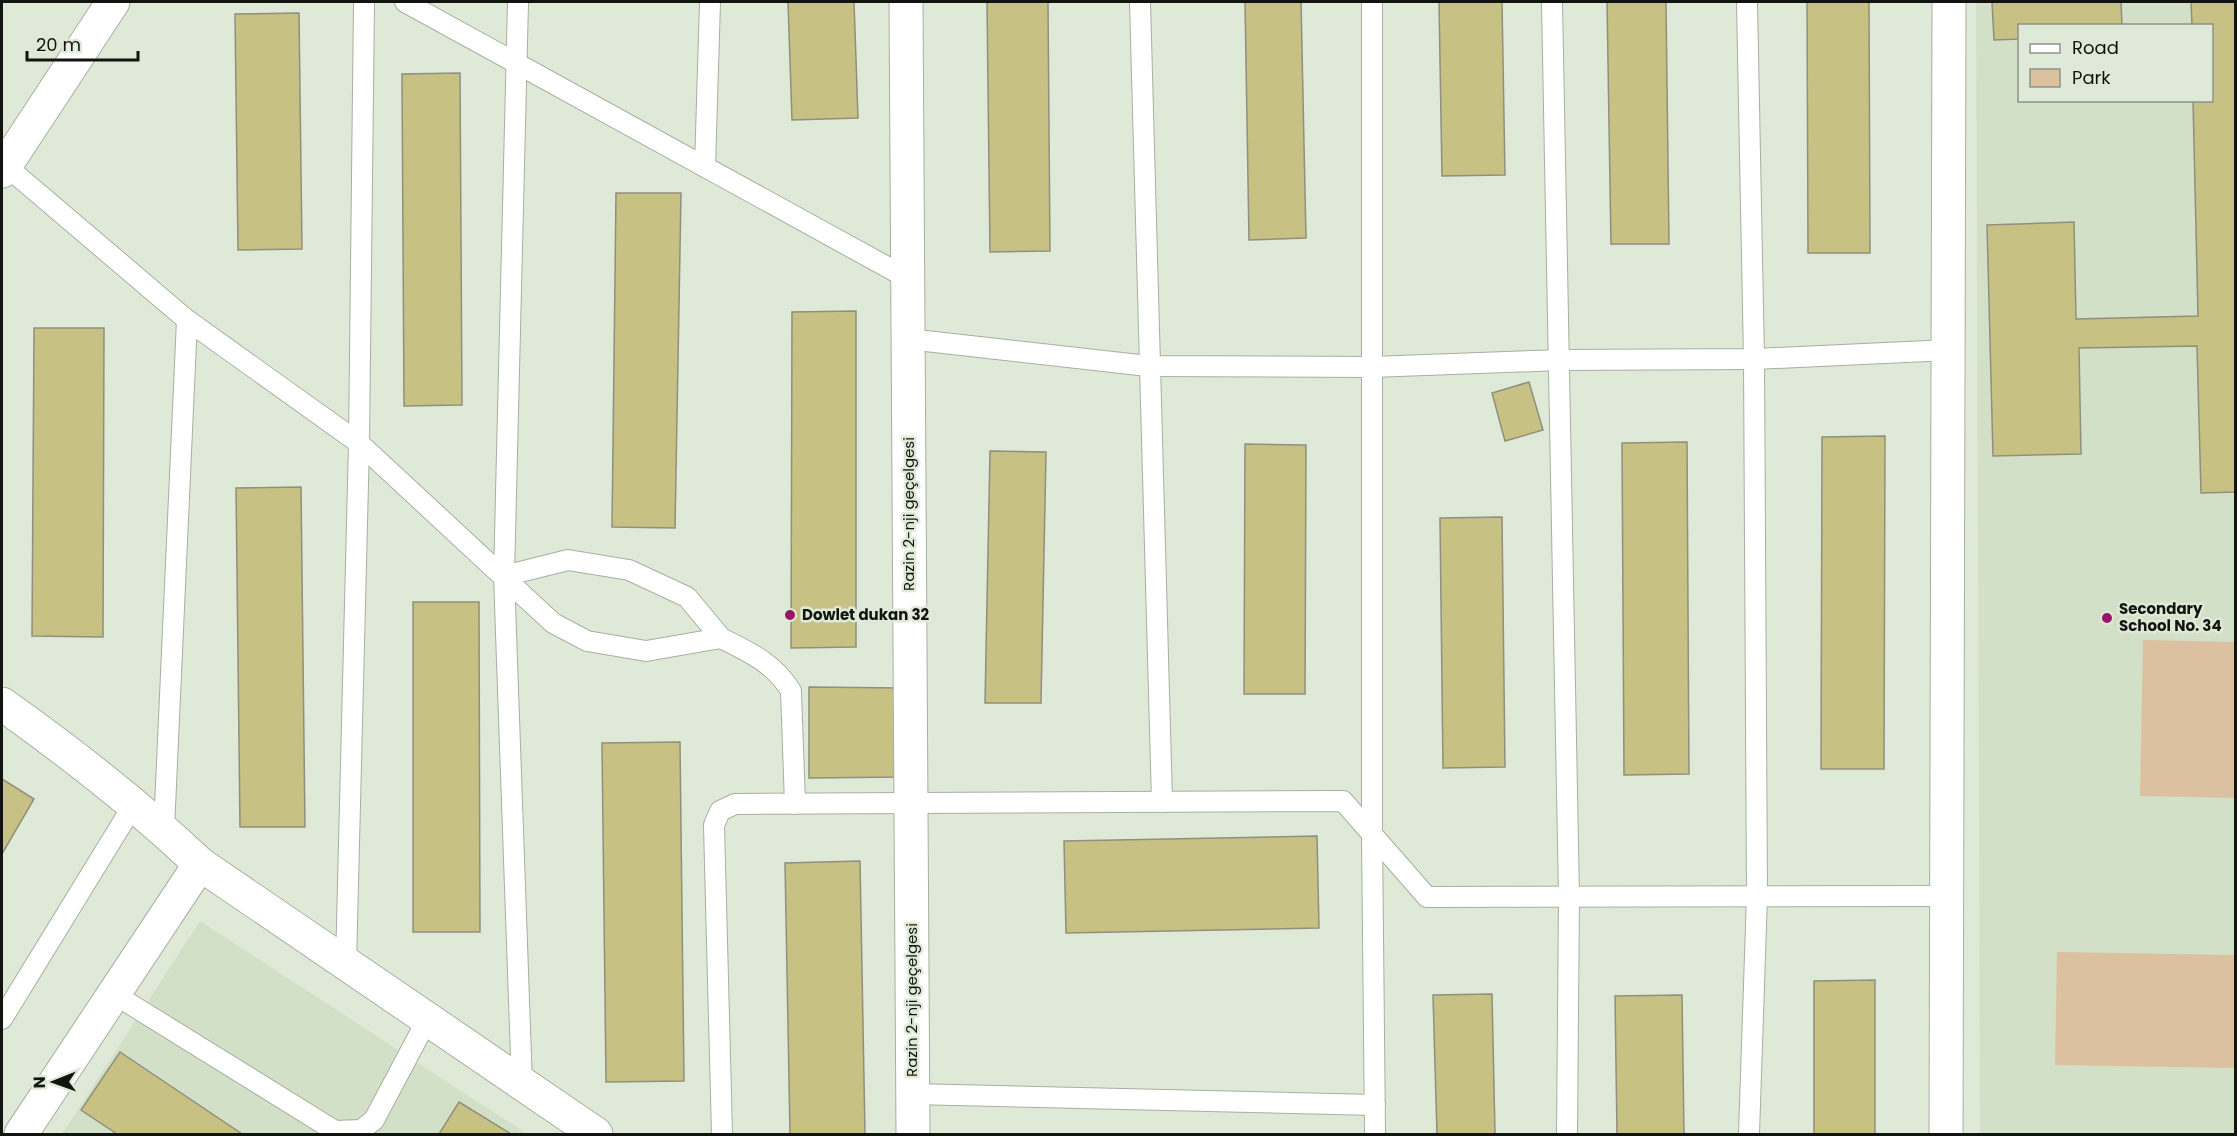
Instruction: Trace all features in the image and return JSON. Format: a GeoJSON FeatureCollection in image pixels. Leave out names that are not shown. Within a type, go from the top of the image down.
{"type":"FeatureCollection","features":[{"type":"Feature","properties":{"kind":"street"},"geometry":{"type":"LineString","coordinates":[[3,168],[113,2]]}},
{"type":"Feature","properties":{"kind":"street","name":"Razin 2-nji geçelgesi"},"geometry":{"type":"LineString","coordinates":[[906,2],[912,1134]]}},
{"type":"Feature","properties":{"kind":"street"},"geometry":{"type":"LineString","coordinates":[[1946,1134],[1949,2]]}},
{"type":"Feature","properties":{"kind":"street"},"geometry":{"type":"LineString","coordinates":[[2,704],[81,760],[164,829],[200,864],[596,1134]]}},
{"type":"Feature","properties":{"kind":"street"},"geometry":{"type":"LineString","coordinates":[[21,1134],[200,864]]}},
{"type":"Feature","properties":{"kind":"lane"},"geometry":{"type":"LineString","coordinates":[[346,963],[358,443],[364,2]]}},
{"type":"Feature","properties":{"kind":"lane"},"geometry":{"type":"LineString","coordinates":[[405,2],[909,279]]}},
{"type":"Feature","properties":{"kind":"lane"},"geometry":{"type":"LineString","coordinates":[[518,2],[504,576],[522,1085]]}},
{"type":"Feature","properties":{"kind":"lane"},"geometry":{"type":"LineString","coordinates":[[705,167],[710,2]]}},
{"type":"Feature","properties":{"kind":"lane"},"geometry":{"type":"LineString","coordinates":[[1140,2],[1148,366],[1162,802]]}},
{"type":"Feature","properties":{"kind":"lane"},"geometry":{"type":"LineString","coordinates":[[1372,2],[1372,834],[1376,1134]]}},
{"type":"Feature","properties":{"kind":"lane"},"geometry":{"type":"LineString","coordinates":[[1552,2],[1561,360],[1569,897],[1567,1134]]}},
{"type":"Feature","properties":{"kind":"lane"},"geometry":{"type":"LineString","coordinates":[[1747,2],[1754,359],[1757,896],[1749,1134]]}},
{"type":"Feature","properties":{"kind":"lane"},"geometry":{"type":"LineString","coordinates":[[3,168],[187,320],[358,443],[553,623],[586,641],[646,651],[721,638]]}},
{"type":"Feature","properties":{"kind":"lane"},"geometry":{"type":"LineString","coordinates":[[164,829],[187,320]]}},
{"type":"Feature","properties":{"kind":"lane"},"geometry":{"type":"LineString","coordinates":[[908,339],[1148,366],[1372,367],[1561,360],[1754,359],[1949,350]]}},
{"type":"Feature","properties":{"kind":"lane"},"geometry":{"type":"LineString","coordinates":[[504,576],[568,560],[629,570],[687,597],[721,638],[764,660],[782,675],[791,691],[795,804]]}},
{"type":"Feature","properties":{"kind":"lane"},"geometry":{"type":"LineString","coordinates":[[722,1134],[714,825],[720,810],[735,804],[1343,801],[1426,897],[1948,896]]}},
{"type":"Feature","properties":{"kind":"lane"},"geometry":{"type":"LineString","coordinates":[[2,1019],[134,804]]}},
{"type":"Feature","properties":{"kind":"lane"},"geometry":{"type":"LineString","coordinates":[[114,994],[335,1131],[361,1130],[374,1120],[427,1020]]}},
{"type":"Feature","properties":{"kind":"lane"},"geometry":{"type":"LineString","coordinates":[[912,1094],[1375,1105]]}},
{"type":"Feature","properties":{"kind":"shaded area","name":"Secondary School No. 34"},"geometry":{"type":"Polygon","coordinates":[[[1976,2],[2235,2],[2235,1134],[1980,1134],[1976,2]]]}},
{"type":"Feature","properties":{"kind":"shaded area"},"geometry":{"type":"Polygon","coordinates":[[[200,921],[527,1134],[62,1134],[200,921]]]}},
{"type":"Feature","properties":{"kind":"green space"},"geometry":{"type":"Polygon","coordinates":[[[2143,640],[2235,642],[2235,798],[2140,796],[2143,640]]]}},
{"type":"Feature","properties":{"kind":"green space"},"geometry":{"type":"Polygon","coordinates":[[[2057,952],[2235,955],[2235,1068],[2055,1065],[2057,952]]]}},
{"type":"Feature","properties":{"kind":"building"},"geometry":{"type":"Polygon","coordinates":[[[788,2],[854,2],[858,118],[792,120],[788,2]]]}},
{"type":"Feature","properties":{"kind":"building"},"geometry":{"type":"Polygon","coordinates":[[[987,2],[1048,2],[1050,251],[990,252],[987,2]]]}},
{"type":"Feature","properties":{"kind":"building"},"geometry":{"type":"Polygon","coordinates":[[[1245,2],[1301,2],[1306,238],[1249,240],[1245,2]]]}},
{"type":"Feature","properties":{"kind":"building"},"geometry":{"type":"Polygon","coordinates":[[[1439,2],[1502,2],[1505,175],[1442,176],[1439,2]]]}},
{"type":"Feature","properties":{"kind":"building"},"geometry":{"type":"Polygon","coordinates":[[[1607,2],[1666,2],[1669,244],[1611,244],[1607,2]]]}},
{"type":"Feature","properties":{"kind":"building"},"geometry":{"type":"Polygon","coordinates":[[[1807,2],[1869,2],[1870,253],[1808,253],[1807,2]]]}},
{"type":"Feature","properties":{"kind":"building"},"geometry":{"type":"Polygon","coordinates":[[[1992,2],[2121,2],[2122,24],[2018,24],[2018,39],[1994,40],[1992,2]]]}},
{"type":"Feature","properties":{"kind":"building"},"geometry":{"type":"Polygon","coordinates":[[[2191,2],[2236,2],[2236,492],[2201,493],[2197,346],[2079,348],[2081,454],[1993,456],[1987,225],[2074,222],[2076,319],[2198,316],[2193,102],[2213,102],[2213,24],[2192,24],[2191,2]]]}},
{"type":"Feature","properties":{"kind":"building"},"geometry":{"type":"Polygon","coordinates":[[[299,13],[302,249],[238,250],[235,14],[299,13]]]}},
{"type":"Feature","properties":{"kind":"building"},"geometry":{"type":"Polygon","coordinates":[[[460,73],[462,405],[404,406],[402,74],[460,73]]]}},
{"type":"Feature","properties":{"kind":"building"},"geometry":{"type":"Polygon","coordinates":[[[616,193],[681,193],[675,528],[612,527],[616,193]]]}},
{"type":"Feature","properties":{"kind":"building"},"geometry":{"type":"Polygon","coordinates":[[[856,311],[856,647],[791,648],[792,312],[856,311]]]}},
{"type":"Feature","properties":{"kind":"building"},"geometry":{"type":"Polygon","coordinates":[[[34,328],[104,328],[103,637],[32,636],[34,328]]]}},
{"type":"Feature","properties":{"kind":"building"},"geometry":{"type":"Polygon","coordinates":[[[1529,382],[1543,430],[1505,441],[1492,393],[1529,382]]]}},
{"type":"Feature","properties":{"kind":"building"},"geometry":{"type":"Polygon","coordinates":[[[1885,436],[1884,769],[1821,769],[1822,437],[1885,436]]]}},
{"type":"Feature","properties":{"kind":"building"},"geometry":{"type":"Polygon","coordinates":[[[1687,442],[1689,774],[1624,775],[1622,443],[1687,442]]]}},
{"type":"Feature","properties":{"kind":"building"},"geometry":{"type":"Polygon","coordinates":[[[1245,444],[1306,445],[1305,694],[1244,694],[1245,444]]]}},
{"type":"Feature","properties":{"kind":"building"},"geometry":{"type":"Polygon","coordinates":[[[990,451],[1046,452],[1041,703],[985,703],[990,451]]]}},
{"type":"Feature","properties":{"kind":"building"},"geometry":{"type":"Polygon","coordinates":[[[301,487],[305,827],[240,827],[236,488],[301,487]]]}},
{"type":"Feature","properties":{"kind":"building"},"geometry":{"type":"Polygon","coordinates":[[[1502,517],[1505,767],[1443,768],[1440,518],[1502,517]]]}},
{"type":"Feature","properties":{"kind":"building"},"geometry":{"type":"Polygon","coordinates":[[[413,602],[479,602],[480,932],[413,932],[413,602]]]}},
{"type":"Feature","properties":{"kind":"building"},"geometry":{"type":"Polygon","coordinates":[[[809,687],[901,688],[901,777],[809,778],[809,687]]]}},
{"type":"Feature","properties":{"kind":"building"},"geometry":{"type":"Polygon","coordinates":[[[680,742],[684,1081],[606,1082],[602,743],[680,742]]]}},
{"type":"Feature","properties":{"kind":"building"},"geometry":{"type":"Polygon","coordinates":[[[2,779],[34,799],[2,854],[2,779]]]}},
{"type":"Feature","properties":{"kind":"building"},"geometry":{"type":"Polygon","coordinates":[[[1317,836],[1319,928],[1066,933],[1064,841],[1317,836]]]}},
{"type":"Feature","properties":{"kind":"building"},"geometry":{"type":"Polygon","coordinates":[[[860,861],[865,1134],[790,1134],[785,863],[860,861]]]}},
{"type":"Feature","properties":{"kind":"building"},"geometry":{"type":"Polygon","coordinates":[[[1875,980],[1875,1134],[1814,1134],[1814,981],[1875,980]]]}},
{"type":"Feature","properties":{"kind":"building"},"geometry":{"type":"Polygon","coordinates":[[[1492,994],[1495,1134],[1437,1134],[1433,995],[1492,994]]]}},
{"type":"Feature","properties":{"kind":"building"},"geometry":{"type":"Polygon","coordinates":[[[1682,995],[1684,1134],[1617,1134],[1615,996],[1682,995]]]}},
{"type":"Feature","properties":{"kind":"building"},"geometry":{"type":"Polygon","coordinates":[[[120,1052],[242,1134],[117,1134],[81,1110],[120,1052]]]}},
{"type":"Feature","properties":{"kind":"building"},"geometry":{"type":"Polygon","coordinates":[[[459,1102],[511,1134],[439,1134],[459,1102]]]}},
{"type":"Feature","properties":{"kind":"place","name":"Dowlet dukan 32"},"geometry":{"type":"Point","coordinates":[790,615]}},
{"type":"Feature","properties":{"kind":"place","name":"Secondary School No. 34"},"geometry":{"type":"Point","coordinates":[2107,618]}}]}
